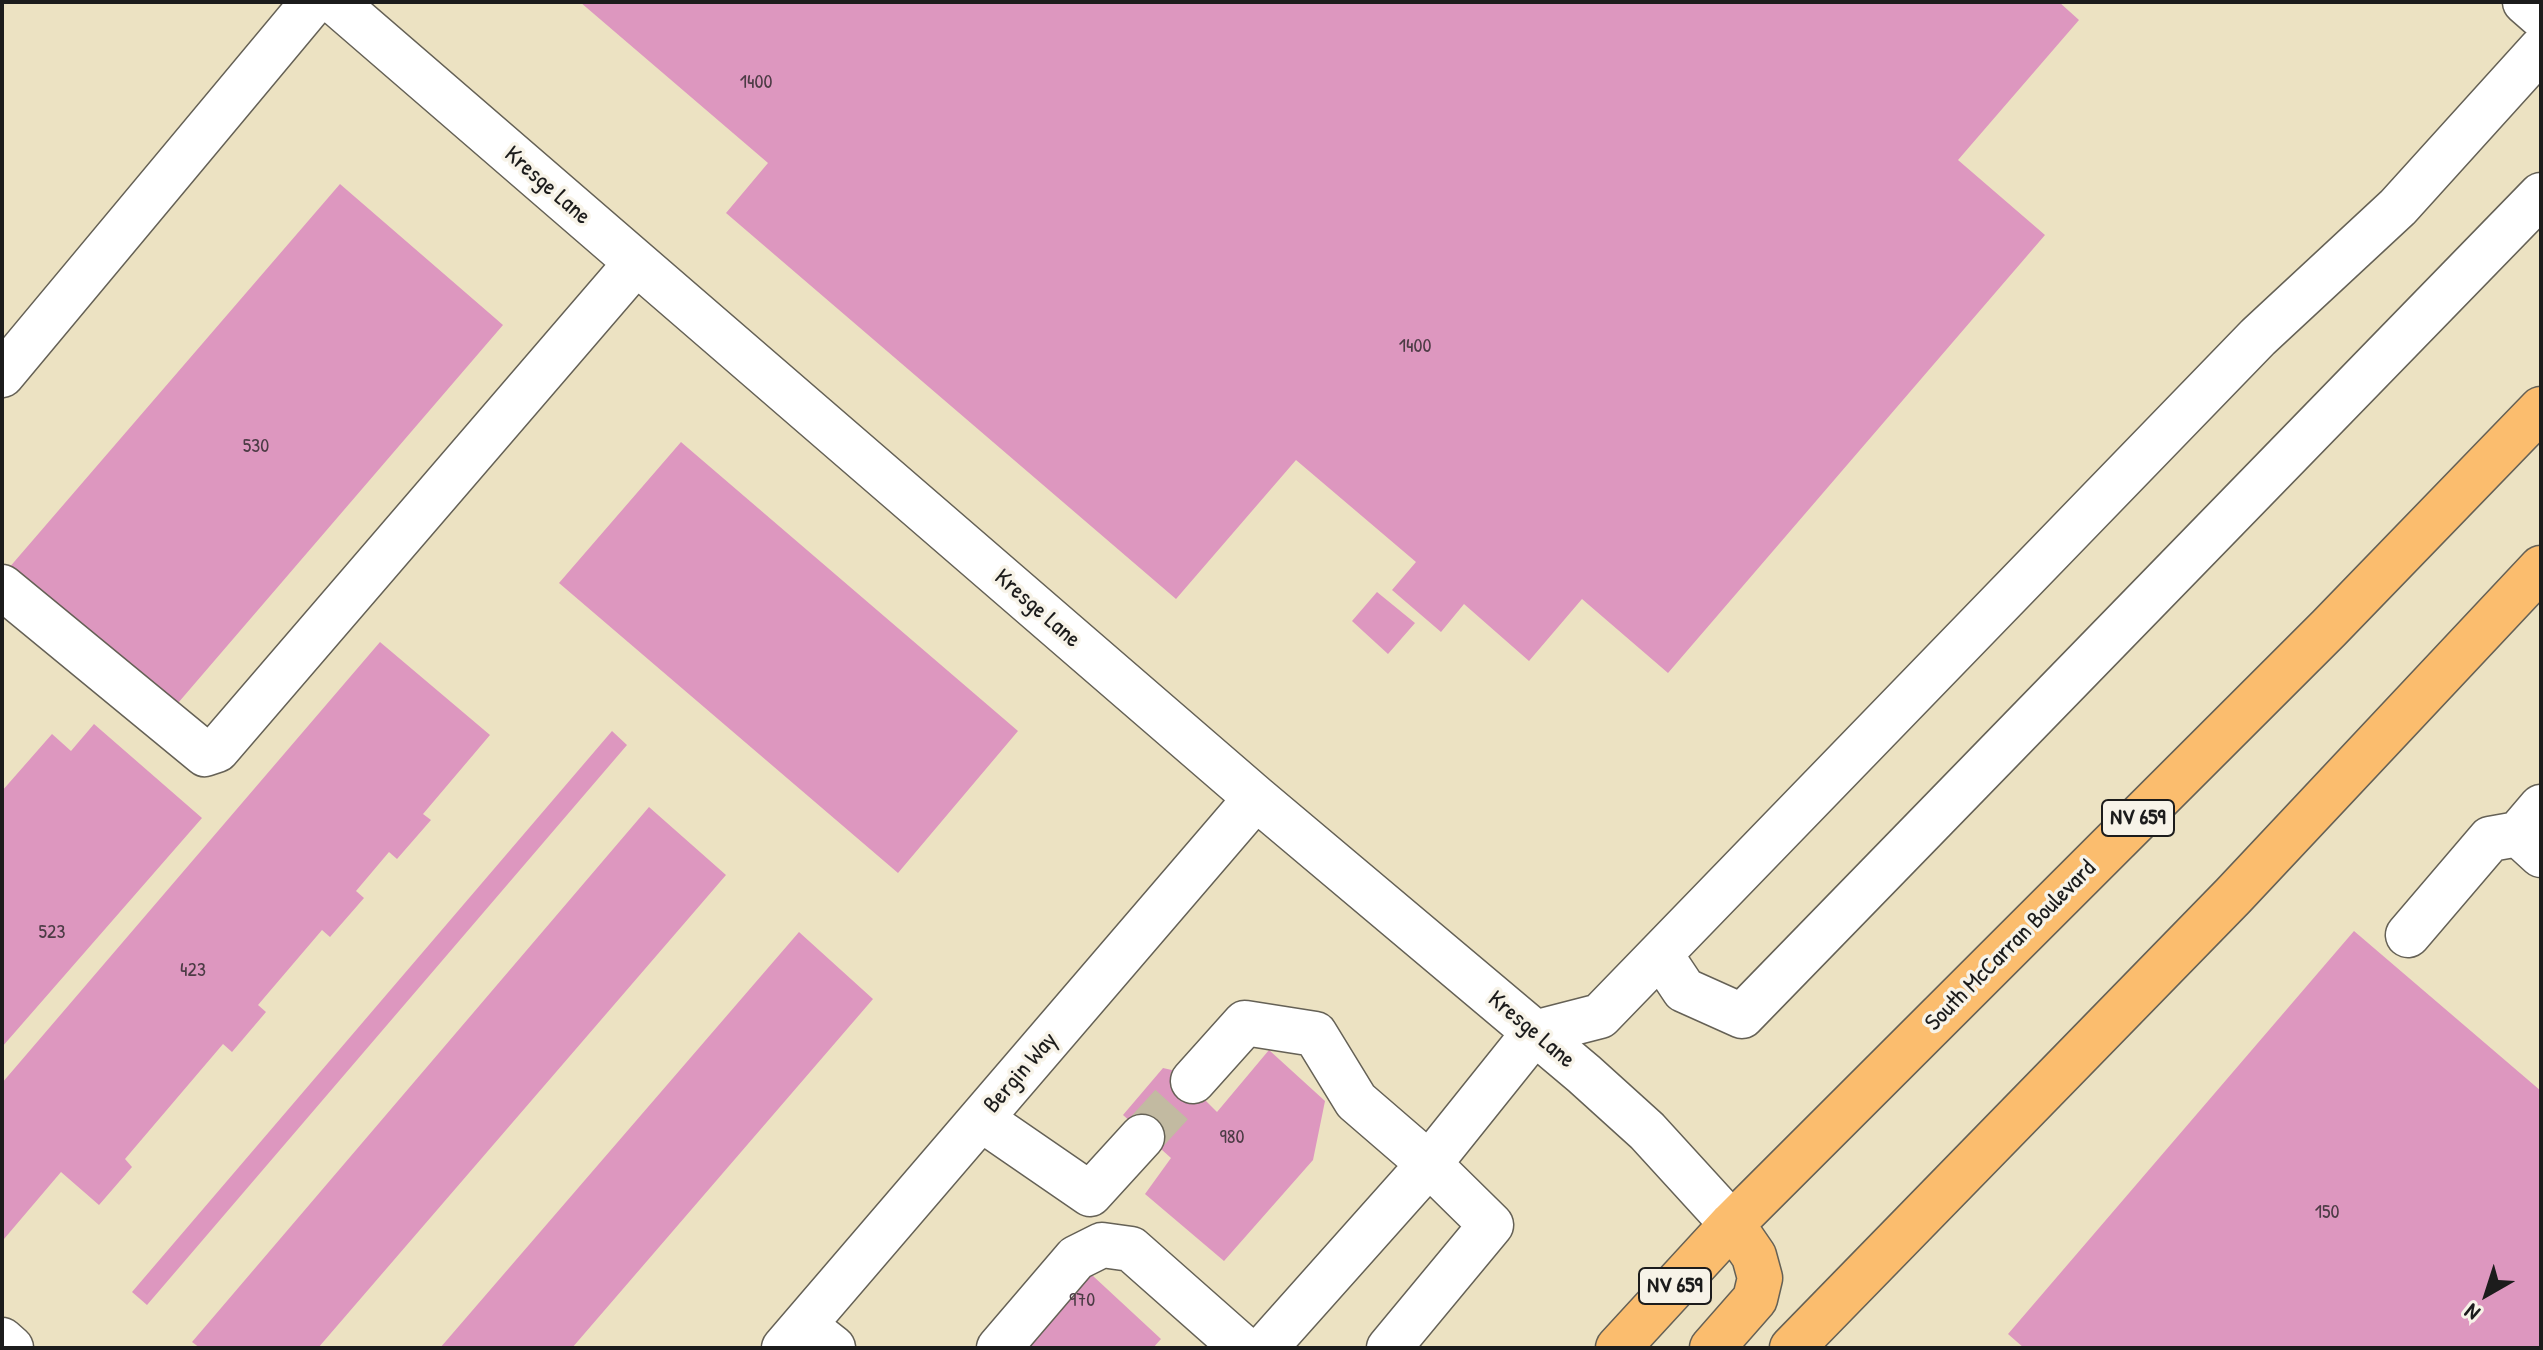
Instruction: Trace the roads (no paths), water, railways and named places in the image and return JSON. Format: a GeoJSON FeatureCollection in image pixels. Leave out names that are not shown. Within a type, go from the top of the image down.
{"type":"FeatureCollection","features":[{"type":"Feature","properties":{"kind":"main road","name":"South McCarran Boulevard"},"geometry":{"type":"LineString","coordinates":[[1618,1348],[1732,1224],[2318,639],[2541,409]]}},
{"type":"Feature","properties":{"kind":"main road"},"geometry":{"type":"LineString","coordinates":[[1792,1348],[2233,896],[2541,568]]}},
{"type":"Feature","properties":{"kind":"main road"},"geometry":{"type":"LineString","coordinates":[[1712,1348],[1755,1299],[1760,1278],[1754,1256],[1732,1224]]}},
{"type":"Feature","properties":{"kind":"street"},"geometry":{"type":"LineString","coordinates":[[2,375],[313,2]]}},
{"type":"Feature","properties":{"kind":"street","name":"Kresge Lane"},"geometry":{"type":"LineString","coordinates":[[335,2],[1256,798],[1647,1131],[1732,1224]]}},
{"type":"Feature","properties":{"kind":"street"},"geometry":{"type":"LineString","coordinates":[[2525,2],[2541,16]]}},
{"type":"Feature","properties":{"kind":"street"},"geometry":{"type":"LineString","coordinates":[[1265,1348],[1429,1164],[1534,1033],[1600,1016],[2258,337],[2398,207],[2541,49]]}},
{"type":"Feature","properties":{"kind":"street"},"geometry":{"type":"LineString","coordinates":[[1660,954],[1684,990],[1742,1016],[2541,195]]}},
{"type":"Feature","properties":{"kind":"street"},"geometry":{"type":"LineString","coordinates":[[2,587],[205,754],[217,750],[636,263]]}},
{"type":"Feature","properties":{"kind":"street","name":"Bergin Way"},"geometry":{"type":"LineString","coordinates":[[807,1340],[981,1119],[1256,798]]}},
{"type":"Feature","properties":{"kind":"street"},"geometry":{"type":"LineString","coordinates":[[2408,935],[2490,839],[2533,832]]}},
{"type":"Feature","properties":{"kind":"street"},"geometry":{"type":"LineString","coordinates":[[1193,1081],[1245,1023],[1315,1034],[1356,1101],[1429,1164],[1491,1225],[1389,1348]]}},
{"type":"Feature","properties":{"kind":"street"},"geometry":{"type":"LineString","coordinates":[[981,1119],[1090,1194],[1142,1137]]}},
{"type":"Feature","properties":{"kind":"street"},"geometry":{"type":"LineString","coordinates":[[999,1348],[1076,1258],[1102,1245],[1131,1249],[1243,1348]]}},
{"type":"Feature","properties":{"kind":"street"},"geometry":{"type":"LineString","coordinates":[[2,1340],[11,1348]]}},
{"type":"Feature","properties":{"kind":"street"},"geometry":{"type":"LineString","coordinates":[[1792,1348],[1802,1348]]}},
{"type":"Feature","properties":{"kind":"tunnel"},"geometry":{"type":"LineString","coordinates":[[1142,1137],[1193,1081]]}}]}
